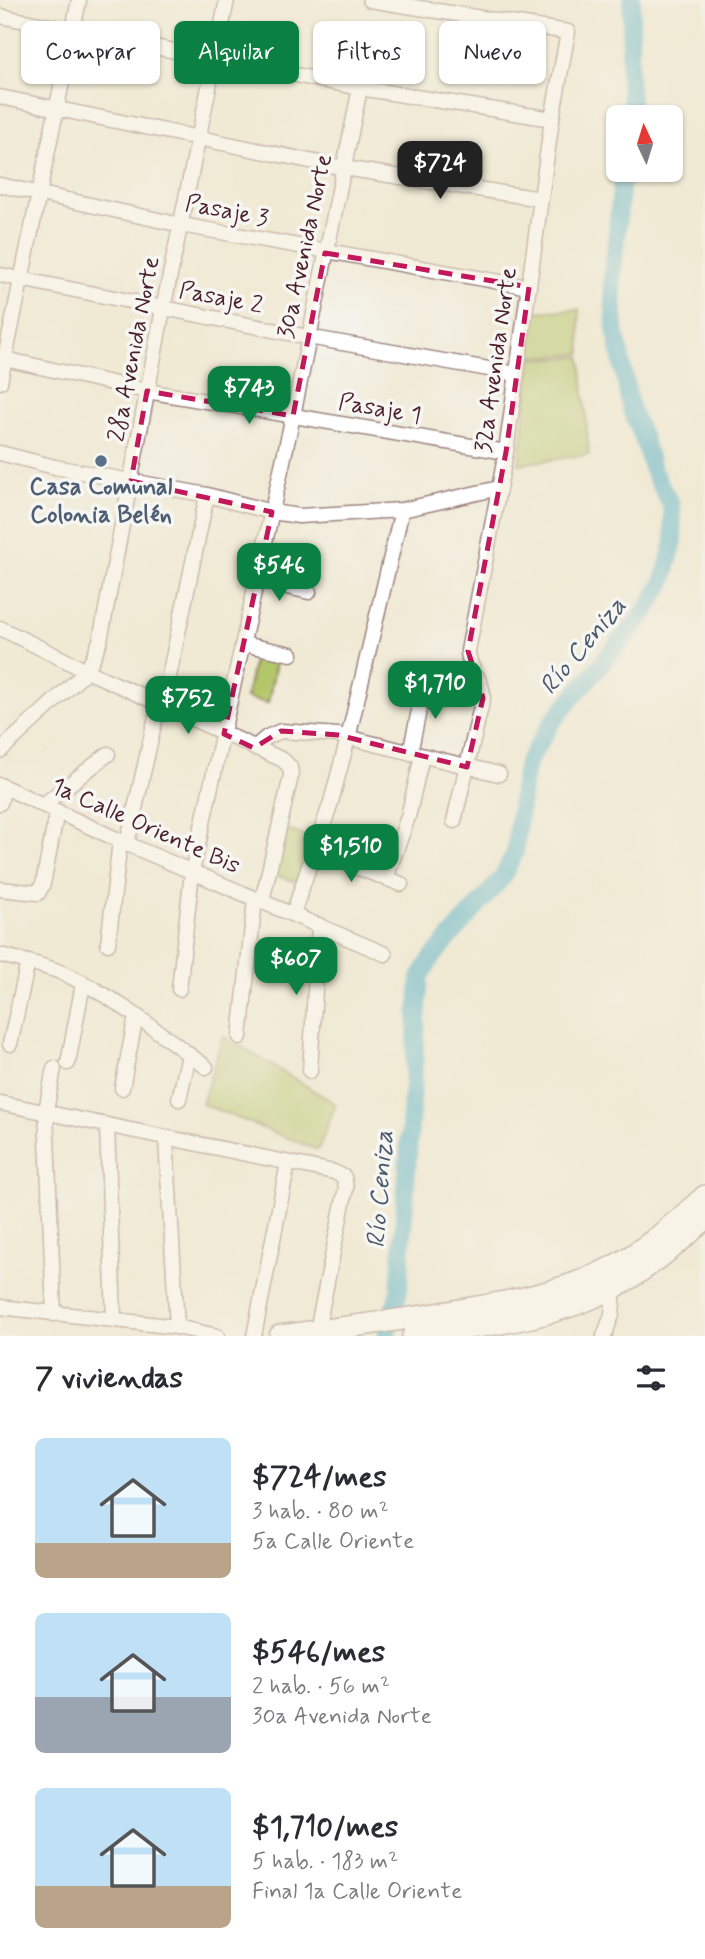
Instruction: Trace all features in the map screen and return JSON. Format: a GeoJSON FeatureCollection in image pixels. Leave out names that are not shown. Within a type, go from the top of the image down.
{"type":"FeatureCollection","features":[{"type":"Feature","properties":{"kind":"highway"},"geometry":{"type":"LineString","coordinates":[[415,1330],[595,1275],[655,1239],[705,1196]]}},
{"type":"Feature","properties":{"kind":"highway"},"geometry":{"type":"LineString","coordinates":[[280,1336],[367,1324],[415,1330],[532,1316],[567,1306],[614,1287],[645,1269],[705,1219]]}},
{"type":"Feature","properties":{"kind":"street"},"geometry":{"type":"LineString","coordinates":[[75,21],[79,0]]}},
{"type":"Feature","properties":{"kind":"street","name":"28a Avenida Norte"},"geometry":{"type":"LineString","coordinates":[[222,21],[227,0]]}},
{"type":"Feature","properties":{"kind":"street","name":"32a Avenida Norte"},"geometry":{"type":"LineString","coordinates":[[370,0],[568,33],[552,119],[506,452],[468,651],[471,668],[484,690],[467,767]]}},
{"type":"Feature","properties":{"kind":"street"},"geometry":{"type":"LineString","coordinates":[[0,16],[28,21]]}},
{"type":"Feature","properties":{"kind":"street"},"geometry":{"type":"LineString","coordinates":[[299,76],[552,119]]}},
{"type":"Feature","properties":{"kind":"street"},"geometry":{"type":"LineString","coordinates":[[0,382],[63,84]]}},
{"type":"Feature","properties":{"kind":"street","name":"28a Avenida Norte"},"geometry":{"type":"LineString","coordinates":[[0,751],[87,671],[100,641],[209,84]]}},
{"type":"Feature","properties":{"kind":"street","name":"30a Avenida Norte"},"geometry":{"type":"LineString","coordinates":[[179,989],[192,872],[293,416],[360,88]]}},
{"type":"Feature","properties":{"kind":"street"},"geometry":{"type":"LineString","coordinates":[[0,97],[344,168],[541,199]]}},
{"type":"Feature","properties":{"kind":"street","name":"Pasaje 3"},"geometry":{"type":"LineString","coordinates":[[0,185],[325,253],[529,287]]}},
{"type":"Feature","properties":{"kind":"street","name":"Pasaje 2"},"geometry":{"type":"LineString","coordinates":[[0,275],[308,337],[517,374]]}},
{"type":"Feature","properties":{"kind":"street","name":"Pasaje 1"},"geometry":{"type":"LineString","coordinates":[[3,358],[147,391],[506,452]]}},
{"type":"Feature","properties":{"kind":"street"},"geometry":{"type":"LineString","coordinates":[[0,453],[55,467],[207,495],[272,512],[314,516],[402,510],[499,488]]}},
{"type":"Feature","properties":{"kind":"street"},"geometry":{"type":"LineString","coordinates":[[107,944],[123,842],[161,704],[207,495]]}},
{"type":"Feature","properties":{"kind":"street"},"geometry":{"type":"LineString","coordinates":[[293,914],[331,802],[402,510]]}},
{"type":"Feature","properties":{"kind":"street"},"geometry":{"type":"LineString","coordinates":[[257,580],[309,592]]}},
{"type":"Feature","properties":{"kind":"street"},"geometry":{"type":"LineString","coordinates":[[0,629],[283,760],[290,767],[291,776],[259,900],[240,1037]]}},
{"type":"Feature","properties":{"kind":"street"},"geometry":{"type":"LineString","coordinates":[[243,644],[291,654]]}},
{"type":"Feature","properties":{"kind":"street"},"geometry":{"type":"LineString","coordinates":[[386,878],[408,817],[425,682]]}},
{"type":"Feature","properties":{"kind":"street"},"geometry":{"type":"LineString","coordinates":[[254,748],[267,737],[281,731],[348,738],[499,774]]}},
{"type":"Feature","properties":{"kind":"street"},"geometry":{"type":"LineString","coordinates":[[0,888],[38,893],[43,884],[50,808],[108,754]]}},
{"type":"Feature","properties":{"kind":"street"},"geometry":{"type":"LineString","coordinates":[[454,821],[467,767]]}},
{"type":"Feature","properties":{"kind":"street"},"geometry":{"type":"LineString","coordinates":[[0,803],[2,786]]}},
{"type":"Feature","properties":{"kind":"street","name":"1a Calle Oriente Bis"},"geometry":{"type":"LineString","coordinates":[[2,786],[123,842],[385,954]]}},
{"type":"Feature","properties":{"kind":"street"},"geometry":{"type":"LineString","coordinates":[[314,851],[401,884]]}},
{"type":"Feature","properties":{"kind":"street"},"geometry":{"type":"LineString","coordinates":[[310,1072],[319,925]]}},
{"type":"Feature","properties":{"kind":"street"},"geometry":{"type":"LineString","coordinates":[[0,956],[51,969],[83,984],[136,1016],[206,1067]]}},
{"type":"Feature","properties":{"kind":"street"},"geometry":{"type":"LineString","coordinates":[[10,1044],[28,962]]}},
{"type":"Feature","properties":{"kind":"street"},"geometry":{"type":"LineString","coordinates":[[54,1314],[46,1111],[83,984]]}},
{"type":"Feature","properties":{"kind":"street"},"geometry":{"type":"LineString","coordinates":[[122,1088],[136,1016]]}},
{"type":"Feature","properties":{"kind":"street"},"geometry":{"type":"LineString","coordinates":[[179,1099],[189,1055]]}},
{"type":"Feature","properties":{"kind":"street"},"geometry":{"type":"LineString","coordinates":[[0,1103],[334,1172],[344,1177],[346,1188],[317,1331]]}},
{"type":"Feature","properties":{"kind":"street"},"geometry":{"type":"LineString","coordinates":[[107,1125],[114,1319]]}},
{"type":"Feature","properties":{"kind":"street"},"geometry":{"type":"LineString","coordinates":[[166,1139],[177,1327]]}},
{"type":"Feature","properties":{"kind":"street"},"geometry":{"type":"LineString","coordinates":[[254,1336],[288,1163]]}},
{"type":"Feature","properties":{"kind":"street"},"geometry":{"type":"LineString","coordinates":[[604,1336],[612,1315],[614,1287]]}},
{"type":"Feature","properties":{"kind":"street"},"geometry":{"type":"LineString","coordinates":[[0,1307],[177,1327],[217,1336]]}},
{"type":"Feature","properties":{"kind":"highlighted area"},"geometry":{"type":"Polygon","coordinates":[[[325,253],[529,287],[506,452],[468,651],[483,698],[467,767],[338,735],[281,731],[254,748],[224,734],[272,512],[131,481],[147,391],[293,416],[325,253]]]}},
{"type":"Feature","properties":{"kind":"green space"},"geometry":{"type":"Polygon","coordinates":[[[579,309],[581,354],[526,357],[533,312],[579,309]]]}},
{"type":"Feature","properties":{"kind":"green space"},"geometry":{"type":"Polygon","coordinates":[[[581,357],[589,455],[519,464],[532,359],[581,357]]]}},
{"type":"Feature","properties":{"kind":"green space"},"geometry":{"type":"Polygon","coordinates":[[[254,658],[276,662],[268,703],[246,698],[254,658]]]}},
{"type":"Feature","properties":{"kind":"green space"},"geometry":{"type":"Polygon","coordinates":[[[284,829],[309,837],[296,882],[271,874],[284,829]]]}},
{"type":"Feature","properties":{"kind":"green space"},"geometry":{"type":"Polygon","coordinates":[[[223,1036],[336,1104],[318,1150],[202,1104],[223,1036]]]}},
{"type":"Feature","properties":{"kind":"waterway","name":"Río Ceniza"},"geometry":{"type":"LineString","coordinates":[[631,105],[629,76],[632,0]]}},
{"type":"Feature","properties":{"kind":"waterway","name":"Río Ceniza"},"geometry":{"type":"LineString","coordinates":[[386,1336],[399,1291],[420,977],[431,959],[502,878],[515,853],[527,763],[552,722],[646,611],[663,582],[674,541],[671,505],[653,471],[631,410],[615,329],[612,280],[622,182]]}},
{"type":"Feature","properties":{"kind":"place","name":"Casa Comunal Colonia Belén"},"geometry":{"type":"Point","coordinates":[101,461]}}]}
